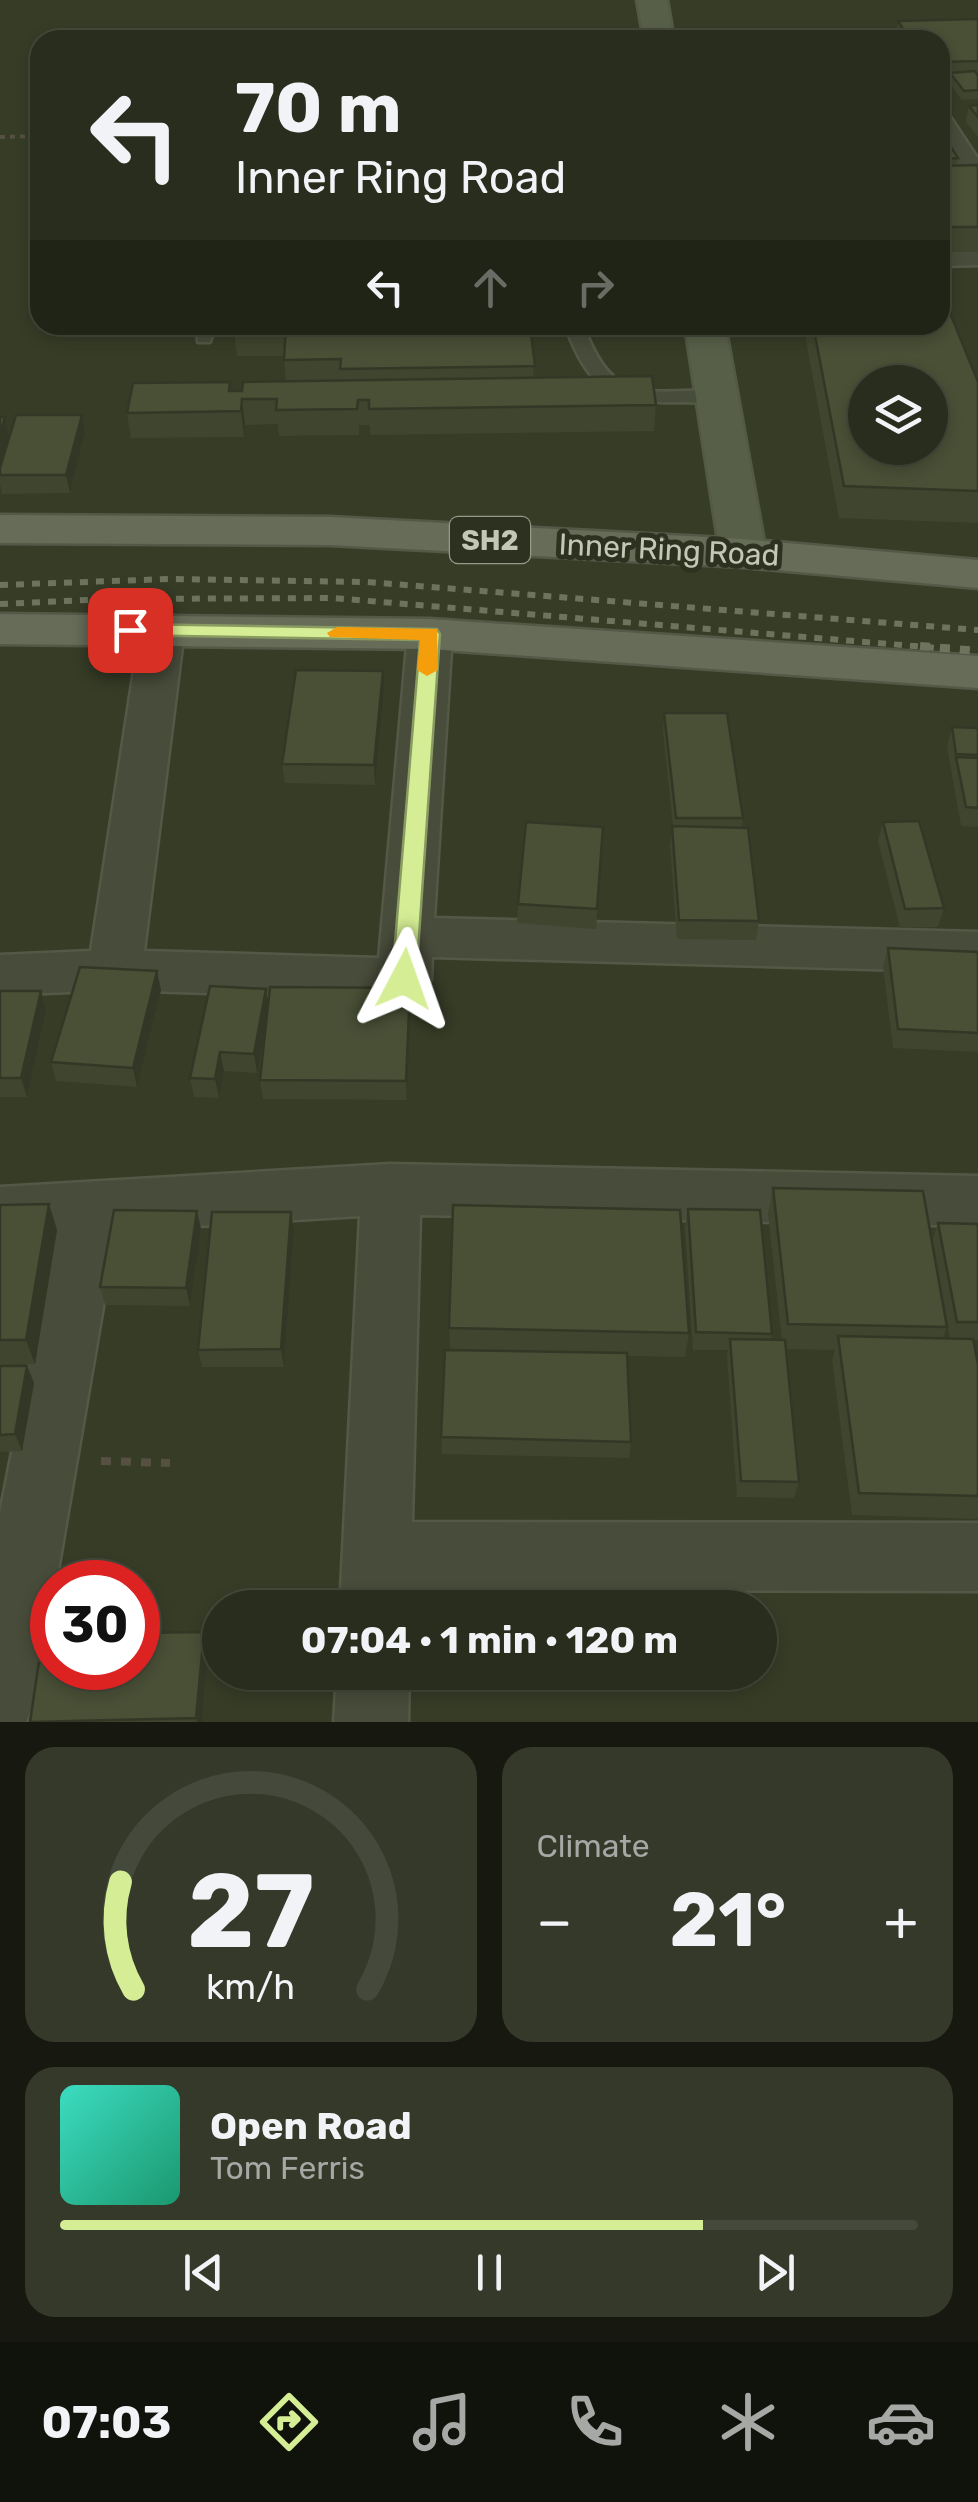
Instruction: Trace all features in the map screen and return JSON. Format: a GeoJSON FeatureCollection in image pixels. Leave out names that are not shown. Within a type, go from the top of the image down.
{"type":"FeatureCollection","features":[{"type":"Feature","properties":{"kind":"main road","name":"Inner Ring Road"},"geometry":{"type":"LineString","coordinates":[[0,529],[330,531],[743,553],[978,574]]}},
{"type":"Feature","properties":{"kind":"main road"},"geometry":{"type":"LineString","coordinates":[[0,629],[430,634],[978,672]]}},
{"type":"Feature","properties":{"kind":"street"},"geometry":{"type":"LineString","coordinates":[[652,0],[657,30]]}},
{"type":"Feature","properties":{"kind":"street"},"geometry":{"type":"LineString","coordinates":[[950,140],[978,183]]}},
{"type":"Feature","properties":{"kind":"street"},"geometry":{"type":"LineString","coordinates":[[950,256],[978,256]]}},
{"type":"Feature","properties":{"kind":"street"},"geometry":{"type":"LineString","coordinates":[[707,335],[743,553]]}},
{"type":"Feature","properties":{"kind":"street"},"geometry":{"type":"LineString","coordinates":[[114,970],[162,631]]}},
{"type":"Feature","properties":{"kind":"street"},"geometry":{"type":"LineString","coordinates":[[406,958],[430,634]]}},
{"type":"Feature","properties":{"kind":"street"},"geometry":{"type":"LineString","coordinates":[[0,975],[406,958],[978,952]]}},
{"type":"Feature","properties":{"kind":"street"},"geometry":{"type":"LineString","coordinates":[[0,1212],[391,1189],[978,1202]]}},
{"type":"Feature","properties":{"kind":"street"},"geometry":{"type":"LineString","coordinates":[[391,1189],[376,1582],[978,1557]]}},
{"type":"Feature","properties":{"kind":"street"},"geometry":{"type":"LineString","coordinates":[[0,1696],[90,1208]]}},
{"type":"Feature","properties":{"kind":"street"},"geometry":{"type":"LineString","coordinates":[[371,1722],[372,1690]]}},
{"type":"Feature","properties":{"kind":"lane"},"geometry":{"type":"LineString","coordinates":[[577,335],[584,358],[608,388],[632,395],[717,396]]}},
{"type":"Feature","properties":{"kind":"path"},"geometry":{"type":"LineString","coordinates":[[0,137],[30,136]]}},
{"type":"Feature","properties":{"kind":"path"},"geometry":{"type":"LineString","coordinates":[[44,1459],[170,1463]]}},
{"type":"Feature","properties":{"kind":"building"},"geometry":{"type":"Polygon","coordinates":[[[978,19],[978,61],[950,62],[950,30],[904,30],[898,21],[978,19]]]}},
{"type":"Feature","properties":{"kind":"building"},"geometry":{"type":"Polygon","coordinates":[[[975,71],[978,90],[964,91],[950,73],[975,71]]]}},
{"type":"Feature","properties":{"kind":"building"},"geometry":{"type":"Polygon","coordinates":[[[950,166],[978,167],[978,227],[950,227],[950,166]]]}},
{"type":"Feature","properties":{"kind":"building"},"geometry":{"type":"Polygon","coordinates":[[[950,313],[978,382],[978,491],[844,486],[815,335],[950,335],[950,313]]]}},
{"type":"Feature","properties":{"kind":"building"},"geometry":{"type":"Polygon","coordinates":[[[285,335],[531,335],[535,366],[340,369],[341,359],[284,360],[285,335]]]}},
{"type":"Feature","properties":{"kind":"building"},"geometry":{"type":"Polygon","coordinates":[[[652,376],[656,405],[369,409],[369,400],[358,400],[357,409],[276,410],[277,399],[242,399],[241,411],[127,413],[133,383],[230,382],[229,391],[242,391],[243,382],[652,376]]]}},
{"type":"Feature","properties":{"kind":"building"},"geometry":{"type":"Polygon","coordinates":[[[16,415],[82,415],[66,475],[0,475],[16,415]]]}},
{"type":"Feature","properties":{"kind":"building"},"geometry":{"type":"Polygon","coordinates":[[[296,670],[383,671],[374,765],[282,764],[296,670]]]}},
{"type":"Feature","properties":{"kind":"building"},"geometry":{"type":"Polygon","coordinates":[[[664,713],[727,713],[743,818],[676,818],[664,713]]]}},
{"type":"Feature","properties":{"kind":"building"},"geometry":{"type":"Polygon","coordinates":[[[952,727],[978,728],[978,755],[956,754],[952,727]]]}},
{"type":"Feature","properties":{"kind":"building"},"geometry":{"type":"Polygon","coordinates":[[[956,757],[978,758],[978,808],[966,807],[956,757]]]}},
{"type":"Feature","properties":{"kind":"building"},"geometry":{"type":"Polygon","coordinates":[[[919,821],[944,908],[905,909],[883,822],[919,821]]]}},
{"type":"Feature","properties":{"kind":"building"},"geometry":{"type":"Polygon","coordinates":[[[526,822],[603,827],[597,909],[518,904],[526,822]]]}},
{"type":"Feature","properties":{"kind":"building"},"geometry":{"type":"Polygon","coordinates":[[[672,826],[748,828],[759,921],[679,920],[672,826]]]}},
{"type":"Feature","properties":{"kind":"building"},"geometry":{"type":"Polygon","coordinates":[[[888,948],[978,952],[978,1033],[898,1029],[888,948]]]}},
{"type":"Feature","properties":{"kind":"building"},"geometry":{"type":"Polygon","coordinates":[[[80,967],[157,971],[133,1068],[51,1062],[80,967]]]}},
{"type":"Feature","properties":{"kind":"building"},"geometry":{"type":"Polygon","coordinates":[[[210,986],[266,989],[254,1054],[220,1052],[215,1079],[190,1078],[210,986]]]}},
{"type":"Feature","properties":{"kind":"building"},"geometry":{"type":"Polygon","coordinates":[[[270,987],[410,988],[406,1081],[260,1080],[270,987]]]}},
{"type":"Feature","properties":{"kind":"building"},"geometry":{"type":"Polygon","coordinates":[[[0,991],[41,991],[21,1078],[0,1078],[0,991]]]}},
{"type":"Feature","properties":{"kind":"building"},"geometry":{"type":"Polygon","coordinates":[[[773,1188],[923,1191],[947,1327],[788,1324],[773,1188]]]}},
{"type":"Feature","properties":{"kind":"building"},"geometry":{"type":"Polygon","coordinates":[[[49,1204],[26,1340],[0,1340],[0,1205],[49,1204]]]}},
{"type":"Feature","properties":{"kind":"building"},"geometry":{"type":"Polygon","coordinates":[[[453,1205],[680,1210],[689,1333],[449,1328],[453,1205]]]}},
{"type":"Feature","properties":{"kind":"building"},"geometry":{"type":"Polygon","coordinates":[[[688,1209],[760,1210],[772,1334],[696,1332],[688,1209]]]}},
{"type":"Feature","properties":{"kind":"building"},"geometry":{"type":"Polygon","coordinates":[[[114,1210],[197,1211],[186,1288],[100,1287],[114,1210]]]}},
{"type":"Feature","properties":{"kind":"building"},"geometry":{"type":"Polygon","coordinates":[[[212,1212],[291,1212],[281,1349],[198,1350],[212,1212]]]}},
{"type":"Feature","properties":{"kind":"building"},"geometry":{"type":"Polygon","coordinates":[[[938,1223],[978,1224],[978,1322],[957,1322],[938,1223]]]}},
{"type":"Feature","properties":{"kind":"building"},"geometry":{"type":"Polygon","coordinates":[[[838,1336],[973,1339],[978,1364],[978,1496],[859,1493],[838,1336]]]}},
{"type":"Feature","properties":{"kind":"building"},"geometry":{"type":"Polygon","coordinates":[[[730,1339],[785,1340],[799,1482],[741,1481],[730,1339]]]}},
{"type":"Feature","properties":{"kind":"building"},"geometry":{"type":"Polygon","coordinates":[[[445,1350],[627,1353],[631,1442],[441,1437],[445,1350]]]}},
{"type":"Feature","properties":{"kind":"building"},"geometry":{"type":"Polygon","coordinates":[[[0,1366],[27,1366],[15,1434],[0,1435],[0,1366]]]}},
{"type":"Feature","properties":{"kind":"building"},"geometry":{"type":"Polygon","coordinates":[[[202,1632],[196,1718],[30,1722],[35,1690],[160,1690],[160,1633],[202,1632]]]}},
{"type":"Feature","properties":{"kind":"railway"},"geometry":{"type":"LineString","coordinates":[[0,585],[169,579],[367,582],[978,630]]}},
{"type":"Feature","properties":{"kind":"railway"},"geometry":{"type":"LineString","coordinates":[[0,604],[110,599],[333,598],[950,649]]}},
{"type":"Feature","properties":{"kind":"railway"},"geometry":{"type":"LineString","coordinates":[[920,646],[978,651]]}},
{"type":"Feature","properties":{"kind":"slow traffic"},"geometry":{"type":"LineString","coordinates":[[337,633],[430,634],[427,670]]}},
{"type":"Feature","properties":{"kind":"route"},"geometry":{"type":"LineString","coordinates":[[130,630],[430,634],[404,979]]}}]}
